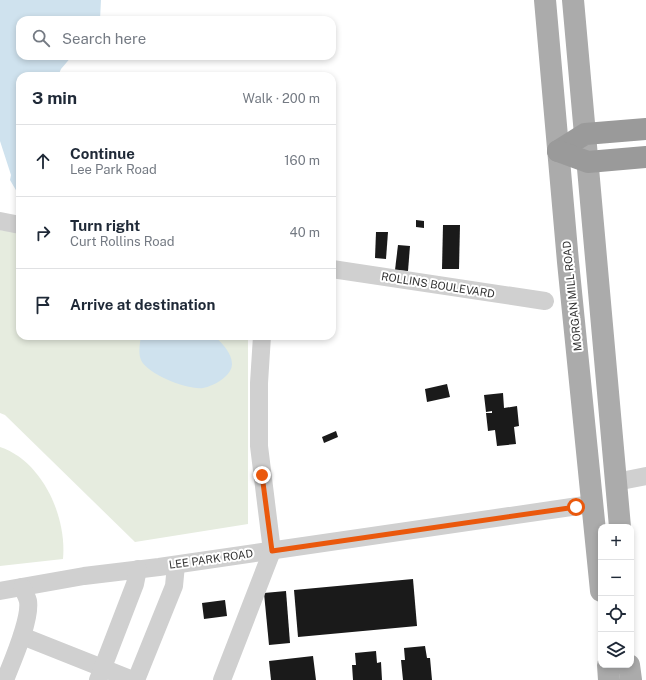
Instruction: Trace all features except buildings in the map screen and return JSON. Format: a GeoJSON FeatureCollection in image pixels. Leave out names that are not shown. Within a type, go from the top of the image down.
{"type":"FeatureCollection","features":[{"type":"Feature","properties":{"kind":"highway"},"geometry":{"type":"LineString","coordinates":[[558,151],[585,134],[646,129]]}},
{"type":"Feature","properties":{"kind":"highway"},"geometry":{"type":"LineString","coordinates":[[558,151],[588,162],[646,157]]}},
{"type":"Feature","properties":{"kind":"main road","name":"MORGAN MILL ROAD"},"geometry":{"type":"LineString","coordinates":[[545,0],[558,151],[598,562]]}},
{"type":"Feature","properties":{"kind":"main road"},"geometry":{"type":"LineString","coordinates":[[573,0],[620,524]]}},
{"type":"Feature","properties":{"kind":"main road"},"geometry":{"type":"LineString","coordinates":[[608,668],[610,680]]}},
{"type":"Feature","properties":{"kind":"main road"},"geometry":{"type":"LineString","coordinates":[[629,668],[631,680]]}},
{"type":"Feature","properties":{"kind":"street"},"geometry":{"type":"LineString","coordinates":[[0,221],[16,223]]}},
{"type":"Feature","properties":{"kind":"street","name":"ROLLINS BOULEVARD"},"geometry":{"type":"LineString","coordinates":[[336,270],[545,301]]}},
{"type":"Feature","properties":{"kind":"street"},"geometry":{"type":"LineString","coordinates":[[222,680],[272,551],[259,446],[259,383],[262,340]]}},
{"type":"Feature","properties":{"kind":"street"},"geometry":{"type":"LineString","coordinates":[[616,482],[646,476]]}},
{"type":"Feature","properties":{"kind":"street","name":"LEE PARK ROAD"},"geometry":{"type":"LineString","coordinates":[[0,591],[84,576],[176,565],[592,504]]}},
{"type":"Feature","properties":{"kind":"street"},"geometry":{"type":"LineString","coordinates":[[22,636],[100,674],[135,680],[174,586],[176,565]]}},
{"type":"Feature","properties":{"kind":"street"},"geometry":{"type":"LineString","coordinates":[[100,674],[135,584],[138,569]]}},
{"type":"Feature","properties":{"kind":"street"},"geometry":{"type":"LineString","coordinates":[[5,680],[22,636],[26,617],[28,601],[22,587]]}},
{"type":"Feature","properties":{"kind":"shaded area"},"geometry":{"type":"Polygon","coordinates":[[[0,230],[16,232],[16,340],[248,340],[248,524],[135,542],[5,415],[0,413],[0,230]]]}},
{"type":"Feature","properties":{"kind":"shaded area"},"geometry":{"type":"Polygon","coordinates":[[[0,447],[15,454],[28,464],[49,492],[61,525],[63,559],[0,566],[0,447]]]}},
{"type":"Feature","properties":{"kind":"water"},"geometry":{"type":"Polygon","coordinates":[[[0,0],[101,0],[100,16],[16,16],[16,60],[69,60],[60,72],[16,72],[16,190],[10,180],[11,175],[0,141],[0,0]]]}},
{"type":"Feature","properties":{"kind":"water"},"geometry":{"type":"Polygon","coordinates":[[[141,340],[218,340],[228,352],[232,360],[232,364],[229,373],[217,383],[203,388],[188,387],[160,376],[145,366],[141,360],[141,340]]]}},
{"type":"Feature","properties":{"kind":"route"},"geometry":{"type":"LineString","coordinates":[[262,475],[272,551],[576,507]]}}]}
